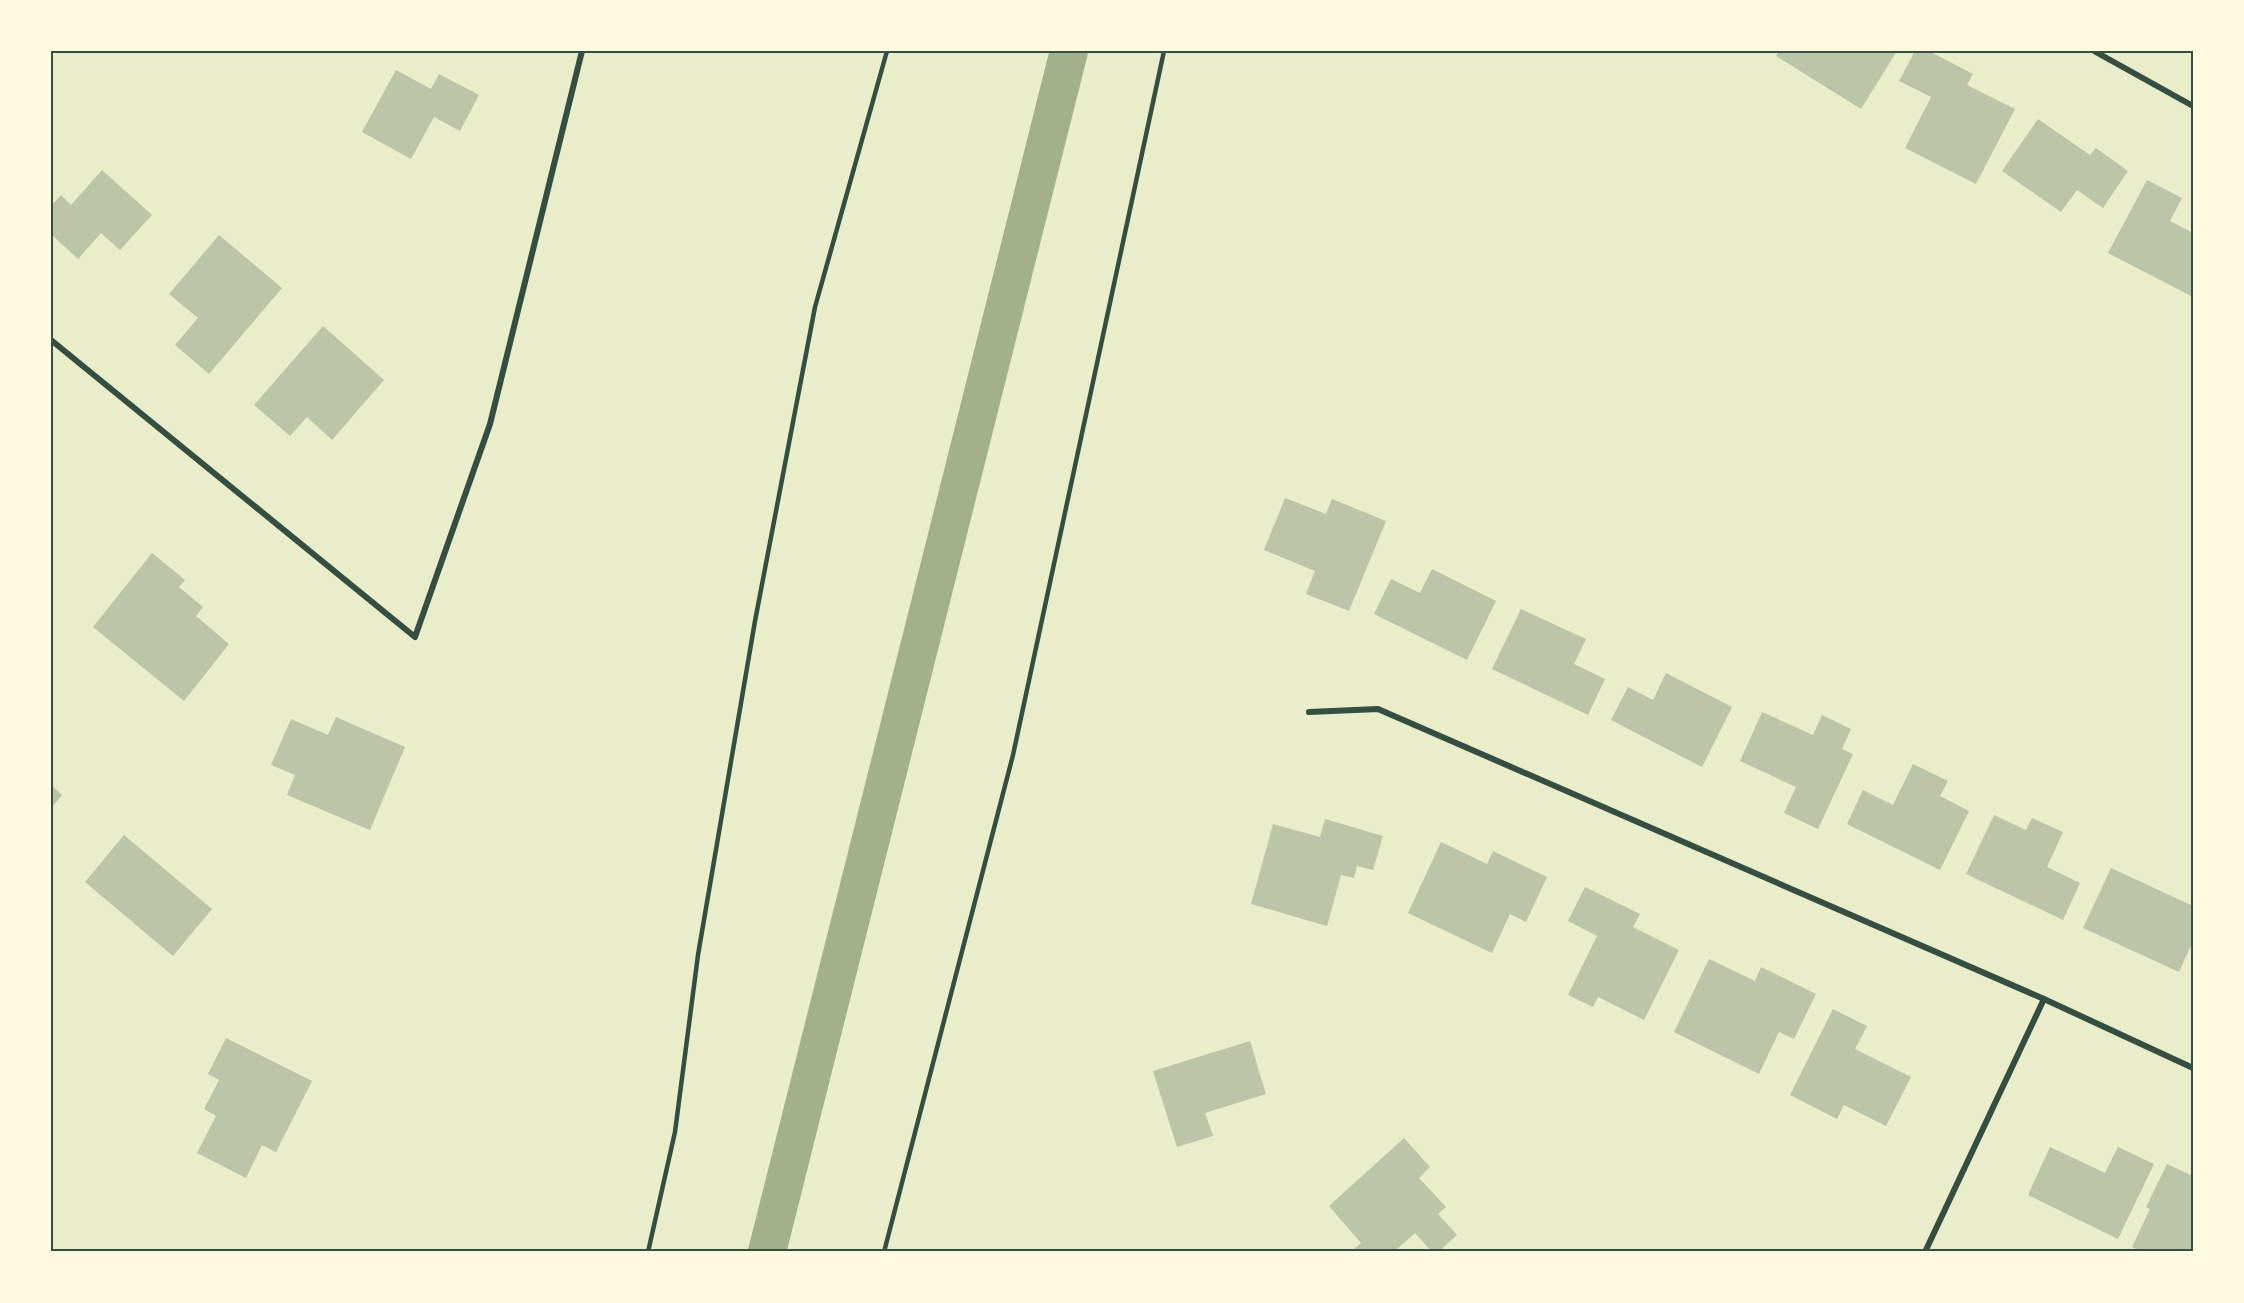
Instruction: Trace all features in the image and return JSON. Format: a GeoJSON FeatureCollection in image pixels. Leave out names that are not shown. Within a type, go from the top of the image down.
{"type":"FeatureCollection","features":[{"type":"Feature","properties":{"kind":"street"},"geometry":{"type":"LineString","coordinates":[[51,340],[415,637],[490,424],[582,51]]}},
{"type":"Feature","properties":{"kind":"street"},"geometry":{"type":"LineString","coordinates":[[2094,51],[2193,106]]}},
{"type":"Feature","properties":{"kind":"street"},"geometry":{"type":"LineString","coordinates":[[1309,712],[1378,710],[2044,999],[2193,1068]]}},
{"type":"Feature","properties":{"kind":"street"},"geometry":{"type":"LineString","coordinates":[[1925,1252],[2044,999]]}},
{"type":"Feature","properties":{"kind":"lane"},"geometry":{"type":"LineString","coordinates":[[648,1252],[675,1132],[704,921],[755,621],[815,307],[887,51]]}},
{"type":"Feature","properties":{"kind":"lane"},"geometry":{"type":"LineString","coordinates":[[884,1252],[1013,755],[1164,51]]}},
{"type":"Feature","properties":{"kind":"building"},"geometry":{"type":"Polygon","coordinates":[[[1779,51],[1897,51],[1861,109],[1776,56],[1779,51]]]}},
{"type":"Feature","properties":{"kind":"building"},"geometry":{"type":"Polygon","coordinates":[[[1915,51],[1929,51],[1973,74],[1967,85],[2015,109],[1976,184],[1905,148],[1931,97],[1899,81],[1915,51]]]}},
{"type":"Feature","properties":{"kind":"building"},"geometry":{"type":"Polygon","coordinates":[[[396,70],[431,89],[439,74],[479,95],[460,131],[434,117],[411,159],[362,132],[396,70]]]}},
{"type":"Feature","properties":{"kind":"building"},"geometry":{"type":"Polygon","coordinates":[[[2038,119],[2090,155],[2096,148],[2128,171],[2103,208],[2077,190],[2061,212],[2002,171],[2038,119]]]}},
{"type":"Feature","properties":{"kind":"building"},"geometry":{"type":"Polygon","coordinates":[[[102,170],[152,215],[120,250],[101,233],[78,259],[51,234],[51,206],[61,195],[71,205],[102,170]]]}},
{"type":"Feature","properties":{"kind":"building"},"geometry":{"type":"Polygon","coordinates":[[[2147,180],[2182,198],[2170,221],[2193,233],[2193,297],[2108,253],[2147,180]]]}},
{"type":"Feature","properties":{"kind":"building"},"geometry":{"type":"Polygon","coordinates":[[[219,235],[282,288],[209,374],[175,345],[198,318],[169,294],[219,235]]]}},
{"type":"Feature","properties":{"kind":"building"},"geometry":{"type":"Polygon","coordinates":[[[323,326],[384,380],[332,440],[307,417],[290,436],[254,405],[323,326]]]}},
{"type":"Feature","properties":{"kind":"building"},"geometry":{"type":"Polygon","coordinates":[[[1285,498],[1326,514],[1332,499],[1386,521],[1349,611],[1306,594],[1315,571],[1264,550],[1285,498]]]}},
{"type":"Feature","properties":{"kind":"building"},"geometry":{"type":"Polygon","coordinates":[[[152,553],[185,580],[179,587],[203,607],[196,616],[229,644],[184,701],[93,627],[152,553]]]}},
{"type":"Feature","properties":{"kind":"building"},"geometry":{"type":"Polygon","coordinates":[[[1432,569],[1496,601],[1467,660],[1374,614],[1391,579],[1420,593],[1432,569]]]}},
{"type":"Feature","properties":{"kind":"building"},"geometry":{"type":"Polygon","coordinates":[[[1521,609],[1586,639],[1574,664],[1605,679],[1588,715],[1492,669],[1521,609]]]}},
{"type":"Feature","properties":{"kind":"building"},"geometry":{"type":"Polygon","coordinates":[[[1666,673],[1732,707],[1702,767],[1611,720],[1628,687],[1653,700],[1666,673]]]}},
{"type":"Feature","properties":{"kind":"building"},"geometry":{"type":"Polygon","coordinates":[[[1762,712],[1813,735],[1822,715],[1851,729],[1842,749],[1853,754],[1818,829],[1784,813],[1796,787],[1740,761],[1762,712]]]}},
{"type":"Feature","properties":{"kind":"building"},"geometry":{"type":"Polygon","coordinates":[[[336,717],[405,747],[370,830],[287,795],[295,775],[271,765],[291,719],[328,735],[336,717]]]}},
{"type":"Feature","properties":{"kind":"building"},"geometry":{"type":"Polygon","coordinates":[[[1913,764],[1948,781],[1940,796],[1969,811],[1940,870],[1847,824],[1863,790],[1893,805],[1913,764]]]}},
{"type":"Feature","properties":{"kind":"building"},"geometry":{"type":"Polygon","coordinates":[[[51,785],[62,795],[51,808],[51,785]]]}},
{"type":"Feature","properties":{"kind":"building"},"geometry":{"type":"Polygon","coordinates":[[[1994,815],[2026,830],[2032,818],[2063,832],[2047,867],[2080,883],[2063,920],[1966,874],[1994,815]]]}},
{"type":"Feature","properties":{"kind":"building"},"geometry":{"type":"Polygon","coordinates":[[[1325,819],[1383,836],[1373,870],[1357,866],[1354,878],[1341,875],[1327,926],[1251,904],[1273,824],[1320,837],[1325,819]]]}},
{"type":"Feature","properties":{"kind":"building"},"geometry":{"type":"Polygon","coordinates":[[[124,835],[212,909],[173,956],[85,882],[124,835]]]}},
{"type":"Feature","properties":{"kind":"building"},"geometry":{"type":"Polygon","coordinates":[[[1441,842],[1487,864],[1493,851],[1547,877],[1526,922],[1510,914],[1492,953],[1408,913],[1441,842]]]}},
{"type":"Feature","properties":{"kind":"building"},"geometry":{"type":"Polygon","coordinates":[[[2111,868],[2193,906],[2193,941],[2179,972],[2083,928],[2111,868]]]}},
{"type":"Feature","properties":{"kind":"building"},"geometry":{"type":"Polygon","coordinates":[[[1585,887],[1640,914],[1633,927],[1679,950],[1644,1020],[1598,997],[1593,1007],[1568,995],[1597,936],[1568,921],[1585,887]]]}},
{"type":"Feature","properties":{"kind":"building"},"geometry":{"type":"Polygon","coordinates":[[[1709,959],[1755,981],[1761,967],[1816,994],[1794,1039],[1779,1032],[1759,1074],[1674,1032],[1709,959]]]}},
{"type":"Feature","properties":{"kind":"building"},"geometry":{"type":"Polygon","coordinates":[[[1833,1009],[1867,1026],[1855,1049],[1911,1077],[1886,1126],[1844,1105],[1837,1119],[1790,1095],[1833,1009]]]}},
{"type":"Feature","properties":{"kind":"building"},"geometry":{"type":"Polygon","coordinates":[[[226,1038],[312,1081],[276,1152],[262,1145],[246,1178],[197,1153],[216,1116],[204,1109],[219,1080],[208,1074],[226,1038]]]}},
{"type":"Feature","properties":{"kind":"building"},"geometry":{"type":"Polygon","coordinates":[[[1250,1041],[1266,1094],[1205,1113],[1213,1136],[1177,1147],[1153,1071],[1250,1041]]]}},
{"type":"Feature","properties":{"kind":"building"},"geometry":{"type":"Polygon","coordinates":[[[1404,1138],[1430,1167],[1419,1178],[1446,1207],[1438,1214],[1457,1235],[1438,1252],[1432,1252],[1415,1233],[1397,1249],[1399,1252],[1351,1252],[1361,1243],[1329,1206],[1404,1138]]]}},
{"type":"Feature","properties":{"kind":"building"},"geometry":{"type":"Polygon","coordinates":[[[2050,1147],[2105,1173],[2118,1147],[2154,1164],[2118,1239],[2028,1195],[2050,1147]]]}},
{"type":"Feature","properties":{"kind":"building"},"geometry":{"type":"Polygon","coordinates":[[[2167,1164],[2193,1176],[2193,1252],[2142,1252],[2132,1247],[2150,1209],[2146,1207],[2167,1164]]]}},
{"type":"Feature","properties":{"kind":"waterway"},"geometry":{"type":"LineString","coordinates":[[767,1252],[1069,51]]}}]}
